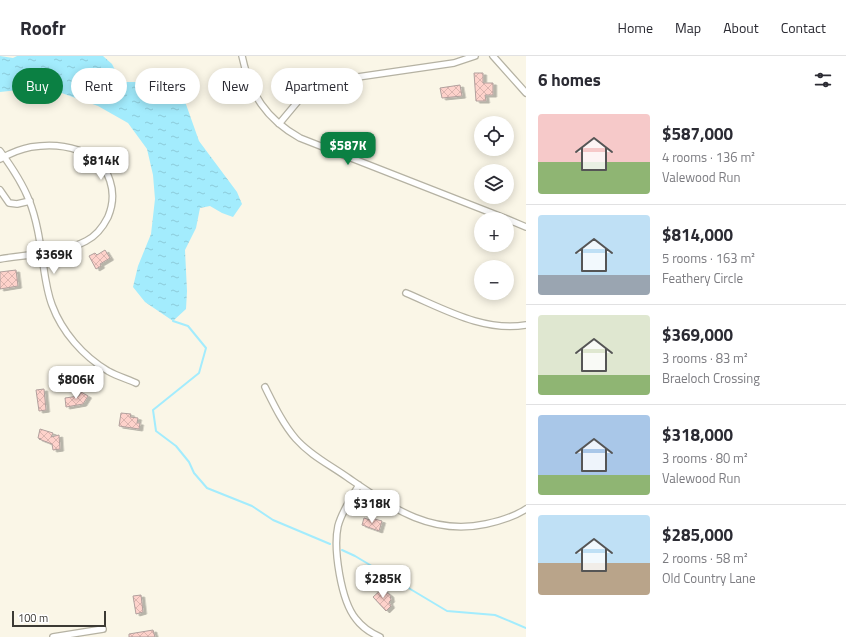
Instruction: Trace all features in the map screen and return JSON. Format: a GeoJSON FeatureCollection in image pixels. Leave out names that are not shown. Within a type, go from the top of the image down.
{"type":"FeatureCollection","features":[{"type":"Feature","properties":{"kind":"street"},"geometry":{"type":"LineString","coordinates":[[242,56],[249,83],[263,107],[279,124],[300,138],[489,212]]}},
{"type":"Feature","properties":{"kind":"street"},"geometry":{"type":"LineString","coordinates":[[279,124],[290,110],[308,92],[320,86],[332,82],[454,63],[475,56]]}},
{"type":"Feature","properties":{"kind":"street"},"geometry":{"type":"LineString","coordinates":[[493,56],[526,93]]}},
{"type":"Feature","properties":{"kind":"street"},"geometry":{"type":"LineString","coordinates":[[0,259],[77,245],[93,237],[105,222],[112,204],[113,195],[109,178],[98,161],[90,155],[72,148],[38,146],[24,149],[2,158]]}},
{"type":"Feature","properties":{"kind":"street"},"geometry":{"type":"LineString","coordinates":[[0,150],[2,158],[23,187],[30,201],[37,227],[52,304],[64,328],[75,344],[96,363],[110,372],[136,383]]}},
{"type":"Feature","properties":{"kind":"street"},"geometry":{"type":"LineString","coordinates":[[0,190],[9,203],[17,204],[30,201]]}},
{"type":"Feature","properties":{"kind":"street"},"geometry":{"type":"LineString","coordinates":[[514,222],[526,227]]}},
{"type":"Feature","properties":{"kind":"street"},"geometry":{"type":"LineString","coordinates":[[406,293],[476,322],[499,326],[526,325]]}},
{"type":"Feature","properties":{"kind":"street"},"geometry":{"type":"LineString","coordinates":[[265,387],[288,430],[303,446],[359,485],[408,516],[445,526],[463,527],[481,525],[509,518],[526,509]]}},
{"type":"Feature","properties":{"kind":"street"},"geometry":{"type":"LineString","coordinates":[[359,485],[347,505],[339,525],[337,554],[344,593],[350,610],[361,624],[380,637]]}},
{"type":"Feature","properties":{"kind":"street"},"geometry":{"type":"LineString","coordinates":[[53,637],[103,629]]}},
{"type":"Feature","properties":{"kind":"water"},"geometry":{"type":"Polygon","coordinates":[[[0,56],[13,58],[17,56],[103,56],[112,64],[114,68],[71,68],[71,96],[63,94],[63,68],[12,68],[12,91],[0,92],[0,56]]]}},
{"type":"Feature","properties":{"kind":"water"},"geometry":{"type":"Polygon","coordinates":[[[127,82],[135,82],[135,104],[186,104],[199,141],[237,192],[242,204],[233,217],[210,206],[200,208],[196,228],[185,250],[187,291],[186,309],[173,321],[145,302],[133,287],[138,266],[151,234],[155,199],[153,175],[147,149],[128,123],[92,104],[127,104],[127,82]]]}},
{"type":"Feature","properties":{"kind":"building"},"geometry":{"type":"Polygon","coordinates":[[[474,73],[483,73],[483,83],[493,83],[493,95],[485,95],[486,101],[476,101],[474,73]]]}},
{"type":"Feature","properties":{"kind":"building"},"geometry":{"type":"Polygon","coordinates":[[[460,85],[462,96],[442,98],[440,88],[460,85]]]}},
{"type":"Feature","properties":{"kind":"building"},"geometry":{"type":"Polygon","coordinates":[[[105,250],[110,258],[100,264],[101,266],[96,269],[89,256],[95,253],[97,255],[105,250]]]}},
{"type":"Feature","properties":{"kind":"building"},"geometry":{"type":"Polygon","coordinates":[[[16,270],[18,286],[0,289],[0,272],[16,270]]]}},
{"type":"Feature","properties":{"kind":"building"},"geometry":{"type":"Polygon","coordinates":[[[44,389],[46,410],[39,411],[36,390],[44,389]]]}},
{"type":"Feature","properties":{"kind":"building"},"geometry":{"type":"Polygon","coordinates":[[[81,392],[88,396],[83,404],[66,407],[65,398],[79,396],[81,392]]]}},
{"type":"Feature","properties":{"kind":"building"},"geometry":{"type":"Polygon","coordinates":[[[121,413],[131,414],[130,417],[138,418],[137,423],[140,423],[139,429],[119,426],[121,413]]]}},
{"type":"Feature","properties":{"kind":"building"},"geometry":{"type":"Polygon","coordinates":[[[40,429],[53,433],[51,437],[59,435],[60,449],[53,450],[52,444],[38,438],[40,429]]]}},
{"type":"Feature","properties":{"kind":"building"},"geometry":{"type":"Polygon","coordinates":[[[364,518],[382,521],[379,531],[362,525],[364,518]]]}},
{"type":"Feature","properties":{"kind":"building"},"geometry":{"type":"Polygon","coordinates":[[[382,589],[390,595],[391,600],[389,602],[391,606],[386,611],[373,597],[382,589]]]}},
{"type":"Feature","properties":{"kind":"building"},"geometry":{"type":"Polygon","coordinates":[[[141,595],[143,612],[136,614],[133,596],[141,595]]]}},
{"type":"Feature","properties":{"kind":"building"},"geometry":{"type":"Polygon","coordinates":[[[153,630],[155,637],[129,637],[129,634],[153,630]]]}},
{"type":"Feature","properties":{"kind":"waterway"},"geometry":{"type":"LineString","coordinates":[[173,321],[188,326],[206,348],[199,373],[153,410],[156,431],[176,446],[189,462],[194,473],[207,488],[252,506],[273,520],[330,544]]}},
{"type":"Feature","properties":{"kind":"waterway"},"geometry":{"type":"LineString","coordinates":[[342,550],[355,556],[447,611],[495,615],[526,628]]}}]}
